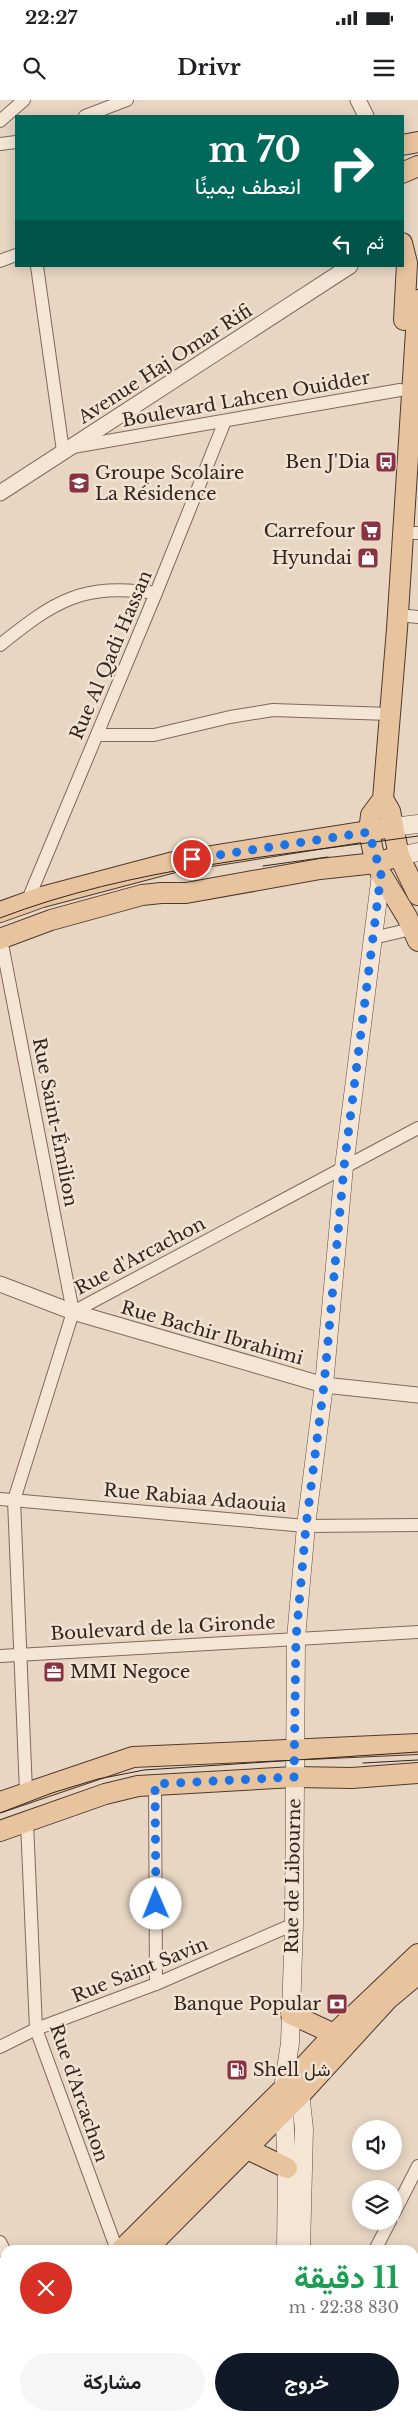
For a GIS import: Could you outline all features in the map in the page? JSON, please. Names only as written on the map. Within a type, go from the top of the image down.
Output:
[{"type":"main road","points":[[404,145],[418,142]]},
{"type":"main road","points":[[404,243],[418,247]]},
{"type":"main road","points":[[404,250],[407,263],[404,267]]},
{"type":"main road","points":[[399,273],[400,390],[388,622],[408,621]]},
{"type":"main road","points":[[408,621],[418,300]]},
{"type":"main road","points":[[414,929],[378,868],[369,832],[372,815],[383,799],[389,714],[408,621],[416,533],[418,475]]},
{"type":"main road","points":[[383,799],[390,811],[393,827],[408,854],[418,895]]},
{"type":"main road","points":[[0,912],[27,902],[174,862],[418,824]]},
{"type":"main road","points":[[0,938],[51,920],[142,895],[186,893],[320,869],[378,868],[408,854]]},
{"type":"main road","name":"Rue de Libourne","points":[[290,2042],[294,1924],[296,1638],[306,1526],[324,1385],[344,1167],[373,938],[378,868]]},
{"type":"main road","points":[[0,1802],[133,1757],[418,1744]]},
{"type":"main road","points":[[0,1831],[105,1794],[155,1784],[294,1777],[352,1778],[418,1773]]},
{"type":"main road","points":[[286,2245],[287,2168],[285,2109],[297,2073],[334,2034],[418,1954]]},
{"type":"main road","points":[[127,2245],[388,1999],[418,1974]]},
{"type":"main road","points":[[291,2014],[334,2034]]},
{"type":"main road","points":[[290,2042],[297,2073]]},
{"type":"main road","points":[[290,2042],[292,2091],[304,2129],[301,2245]]},
{"type":"main road","points":[[151,2245],[285,2109]]},
{"type":"main road","points":[[246,2148],[287,2168]]},
{"type":"street","points":[[0,121],[24,100]]},
{"type":"street","points":[[88,115],[126,100]]},
{"type":"street","points":[[358,100],[366,115]]},
{"type":"street","points":[[0,144],[15,142]]},
{"type":"street","points":[[0,261],[15,255]]},
{"type":"street","points":[[37,267],[66,449]]},
{"type":"street","name":"Avenue Haj Omar Rifi","points":[[0,493],[348,267]]},
{"type":"street","name":"Boulevard Lahcen Ouidder","points":[[66,449],[400,390]]},
{"type":"street","name":"Rue Al Qadi Hassan","points":[[27,902],[98,735],[225,421]]},
{"type":"street","points":[[0,645],[42,613],[74,597],[107,589],[156,593]]},
{"type":"street","points":[[98,735],[154,735],[230,717],[273,710],[389,714]]},
{"type":"street","points":[[373,938],[414,929]]},
{"type":"street","name":"Rue Saint-Émilion","points":[[0,938],[73,1312]]},
{"type":"street","name":"Rue d'Arcachon","points":[[26,1792],[14,1500],[73,1312],[418,1128]]},
{"type":"street","name":"Rue Bachir Ibrahimi","points":[[0,1284],[73,1312],[324,1385],[418,1395]]},
{"type":"street","name":"Rue Rabiaa Adaouia","points":[[0,1499],[306,1526],[418,1525]]},
{"type":"street","name":"Boulevard de la Gironde","points":[[0,1656],[418,1632]]},
{"type":"street","points":[[155,1784],[156,1984]]},
{"type":"street","name":"Rue d'Arcachon","points":[[27,1823],[36,2029],[114,2245]]},
{"type":"street","name":"Rue Saint Savin","points":[[0,2047],[36,2029],[156,1984],[294,1924]]},
{"type":"street","points":[[402,2197],[418,2166]]},
{"type":"street","points":[[378,2245],[385,2230]]},
{"type":"tram line","points":[[0,918],[102,886],[154,875],[259,857],[418,836]]},
{"type":"tram line","points":[[263,866],[328,857]]},
{"type":"tram line","points":[[0,1813],[52,1793],[98,1779],[144,1770],[418,1752]]},
{"type":"tram line","points":[[363,1763],[418,1760]]},
{"type":"place","name":"Ben J'Dia","points":[[386,462]]},
{"type":"place","name":"Groupe Scolaire La Résidence","points":[[79,483]]},
{"type":"place","name":"Carrefour","points":[[371,531]]},
{"type":"place","name":"Hyundai","points":[[368,558]]},
{"type":"place","name":"MMI Negoce","points":[[54,1672]]},
{"type":"place","name":"Banque Popular","points":[[337,2004]]},
{"type":"place","name":"Shell شل","points":[[237,2070]]},
{"type":"route","points":[[156,1904],[155,1784],[294,1777],[296,1638],[306,1526],[324,1385],[344,1167],[381,874],[376,863],[369,832],[192,859]]}]
